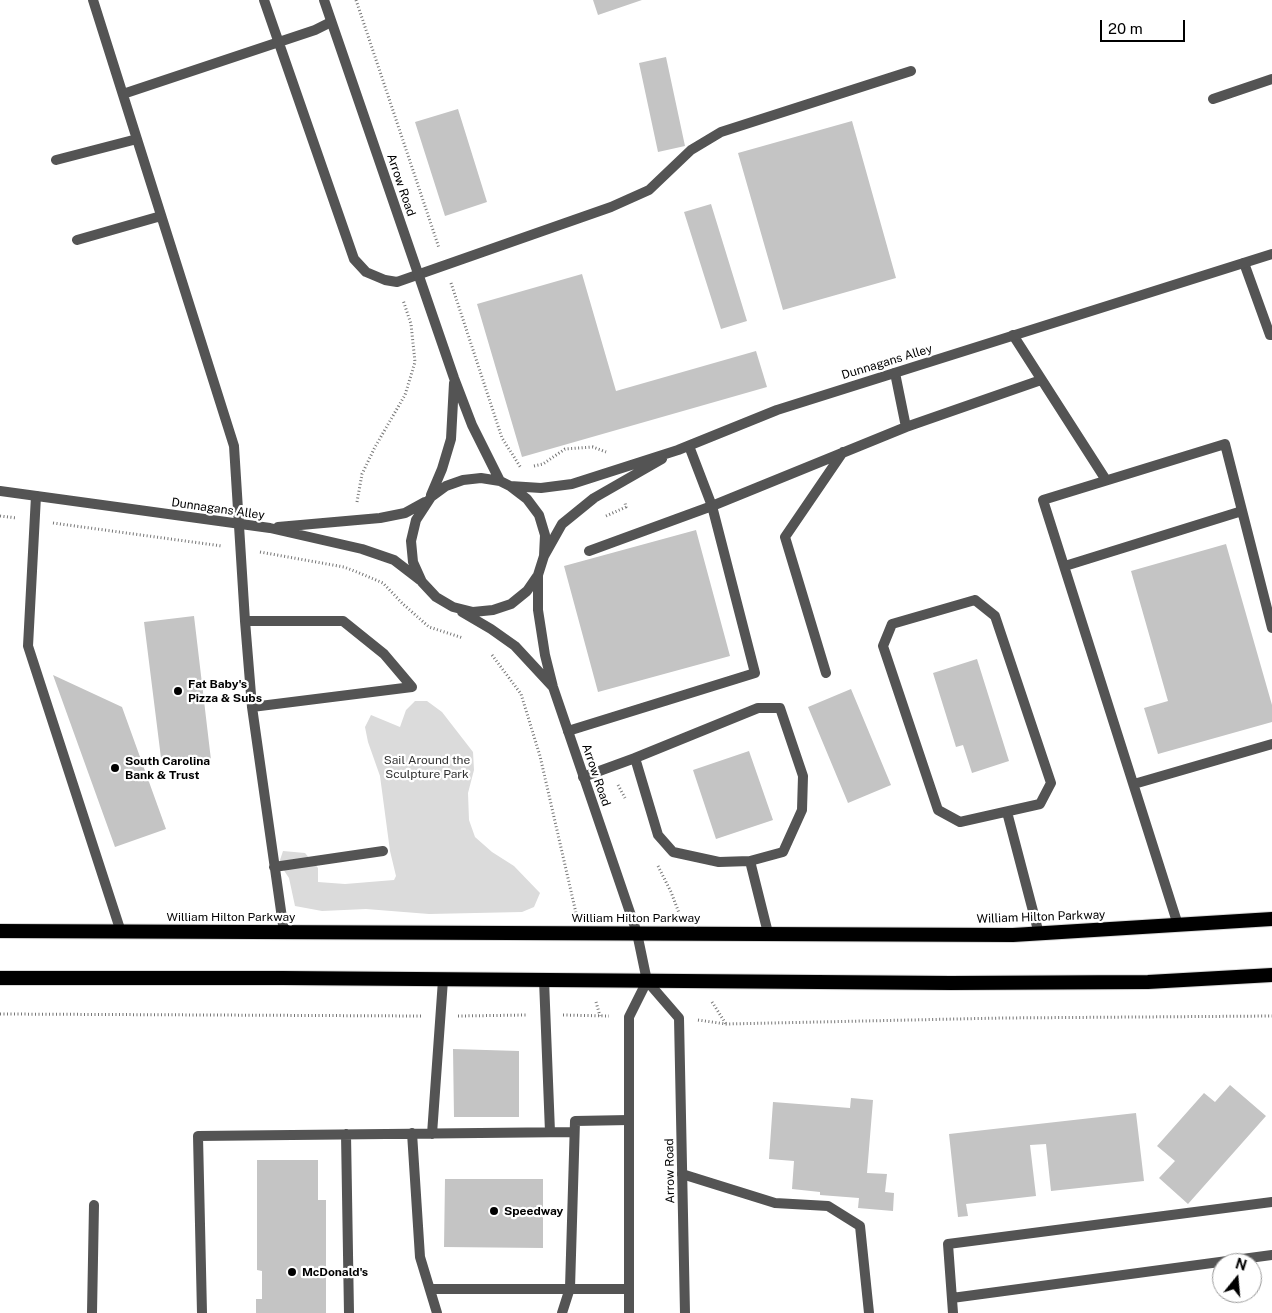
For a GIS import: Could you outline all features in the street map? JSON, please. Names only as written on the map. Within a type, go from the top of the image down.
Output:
[{"type":"highway","name":"William Hilton Parkway","points":[[0,931],[1013,935],[1272,919]]},
{"type":"highway","points":[[0,978],[951,983],[1138,982],[1272,975]]},
{"type":"street","points":[[93,0],[234,446],[252,707],[284,932]]},
{"type":"street","points":[[264,0],[354,259],[366,272],[384,280],[397,282],[611,207],[649,190],[691,150],[720,132],[911,71]]},
{"type":"street","name":"Arrow Road","points":[[324,0],[454,378],[472,425],[500,482]]},
{"type":"street","points":[[123,94],[279,42],[331,22]]},
{"type":"street","points":[[1213,99],[1272,79]]},
{"type":"street","points":[[56,160],[137,139]]},
{"type":"street","points":[[77,240],[161,216]]},
{"type":"street","name":"Dunnagans Alley","points":[[510,486],[541,488],[572,484],[690,446],[777,410],[1272,254]]},
{"type":"street","points":[[1244,263],[1270,335],[1272,335]]},
{"type":"street","points":[[1013,335],[1106,480]]},
{"type":"street","points":[[894,373],[906,426]]},
{"type":"street","name":"Arrow Road","points":[[429,499],[442,469],[451,439],[454,378]]},
{"type":"street","points":[[589,552],[712,506],[906,426],[1041,380]]},
{"type":"street","points":[[1178,925],[1044,500],[1225,444],[1272,628]]},
{"type":"street","points":[[568,731],[755,673],[712,506],[690,446]]},
{"type":"street","points":[[453,607],[473,612],[493,610],[511,604],[527,591],[538,575],[544,556],[562,524],[594,498],[678,450]]},
{"type":"street","points":[[826,673],[785,537],[844,452]]},
{"type":"street","points":[[270,528],[380,518],[405,513],[429,499],[446,486],[463,480],[482,478],[510,486],[527,499],[539,516],[545,535],[544,556]]},
{"type":"street","name":"Dunnagans Alley","points":[[0,492],[270,528],[362,549],[394,560],[422,582]]},
{"type":"street","points":[[36,496],[28,646],[121,932]]},
{"type":"street","points":[[429,499],[416,520],[411,541],[413,562],[422,582],[436,597],[491,628],[515,646],[553,687]]},
{"type":"street","points":[[1065,566],[1242,511]]},
{"type":"street","name":"Arrow Road","points":[[538,575],[538,610],[545,655],[553,687],[637,933],[647,981],[679,1018],[685,1313]]},
{"type":"street","points":[[974,600],[995,616],[1051,783],[1040,804],[1007,812],[960,822],[938,810],[883,646],[892,624],[974,600]]},
{"type":"street","points":[[245,622],[343,620],[384,654],[412,687],[252,707]]},
{"type":"street","points":[[583,777],[758,708],[780,708],[803,776],[802,810],[784,852],[750,861],[719,862],[673,852],[658,835],[635,758]]},
{"type":"street","points":[[1134,784],[1272,744]]},
{"type":"street","points":[[1007,812],[1039,934]]},
{"type":"street","points":[[274,867],[383,851]]},
{"type":"street","points":[[750,861],[768,933]]},
{"type":"street","points":[[432,1134],[443,980]]},
{"type":"street","points":[[544,980],[550,1132]]},
{"type":"street","points":[[629,1313],[629,1017],[647,981]]},
{"type":"street","points":[[562,1313],[570,1288],[575,1121],[629,1120]]},
{"type":"street","points":[[202,1313],[198,1136],[574,1132]]},
{"type":"street","points":[[346,1134],[349,1313]]},
{"type":"street","points":[[412,1134],[420,1257],[437,1313]]},
{"type":"street","points":[[682,1174],[775,1203],[828,1206],[860,1226],[869,1313]]},
{"type":"street","points":[[953,1313],[948,1244],[1272,1202]]},
{"type":"street","points":[[92,1313],[94,1205]]},
{"type":"street","points":[[952,1298],[1272,1254]]},
{"type":"street","points":[[430,1289],[629,1289]]},
{"type":"green space","name":"Sail Around the Sculpture Park","points":[[415,701],[427,701],[442,712],[473,752],[474,770],[468,793],[469,820],[475,837],[492,852],[514,866],[540,893],[534,907],[522,912],[429,914],[366,909],[322,911],[295,906],[289,878],[279,863],[283,851],[305,853],[318,868],[318,882],[345,884],[394,880],[396,876],[390,851],[380,776],[368,742],[365,727],[371,715],[400,727],[406,710]]},
{"type":"building","points":[[593,0],[642,0],[598,15]]},
{"type":"building","points":[[666,57],[685,146],[658,152],[639,63]]},
{"type":"building","points":[[458,109],[487,202],[445,216],[415,122]]},
{"type":"building","points":[[852,121],[896,278],[783,310],[738,153]]},
{"type":"building","points":[[711,204],[747,321],[721,329],[684,212]]},
{"type":"building","points":[[582,274],[616,391],[756,351],[767,387],[522,457],[477,304]]},
{"type":"building","points":[[696,530],[730,656],[598,692],[564,566]]},
{"type":"building","points":[[1226,544],[1272,705],[1272,722],[1158,754],[1144,708],[1168,701],[1131,571]]},
{"type":"building","name":"Fat Baby's Pizza & Subs","points":[[194,616],[211,760],[162,766],[144,622]]},
{"type":"building","points":[[977,659],[1009,761],[972,773],[963,745],[956,747],[933,673]]},
{"type":"building","name":"South Carolina Bank & Trust","points":[[53,675],[122,707],[166,829],[115,847]]},
{"type":"building","points":[[851,689],[891,785],[848,803],[808,707]]},
{"type":"building","points":[[749,751],[773,820],[716,839],[693,770]]},
{"type":"building","points":[[453,1049],[519,1051],[519,1117],[454,1117]]},
{"type":"building","points":[[1230,1085],[1266,1116],[1188,1204],[1159,1178],[1175,1161],[1157,1146],[1204,1093],[1215,1102]]},
{"type":"building","points":[[851,1098],[873,1100],[867,1173],[887,1174],[885,1192],[894,1193],[893,1211],[858,1208],[859,1198],[820,1195],[820,1192],[792,1189],[794,1161],[769,1159],[773,1102],[850,1108]]},
{"type":"building","points":[[1136,1113],[1144,1181],[1051,1191],[1046,1144],[1030,1145],[1036,1196],[966,1204],[968,1216],[958,1217],[949,1134]]},
{"type":"building","points":[[257,1160],[318,1160],[318,1200],[326,1200],[326,1313],[256,1313],[256,1299],[262,1299],[262,1271],[257,1270]]},
{"type":"building","points":[[445,1179],[543,1179],[543,1248],[444,1247]]},
{"type":"place","name":"Fat Baby's Pizza & Subs","points":[[178,691]]},
{"type":"place","name":"South Carolina Bank & Trust","points":[[115,768]]},
{"type":"place","name":"Speedway","points":[[494,1211]]},
{"type":"place","name":"McDonald's","points":[[292,1272]]}]
